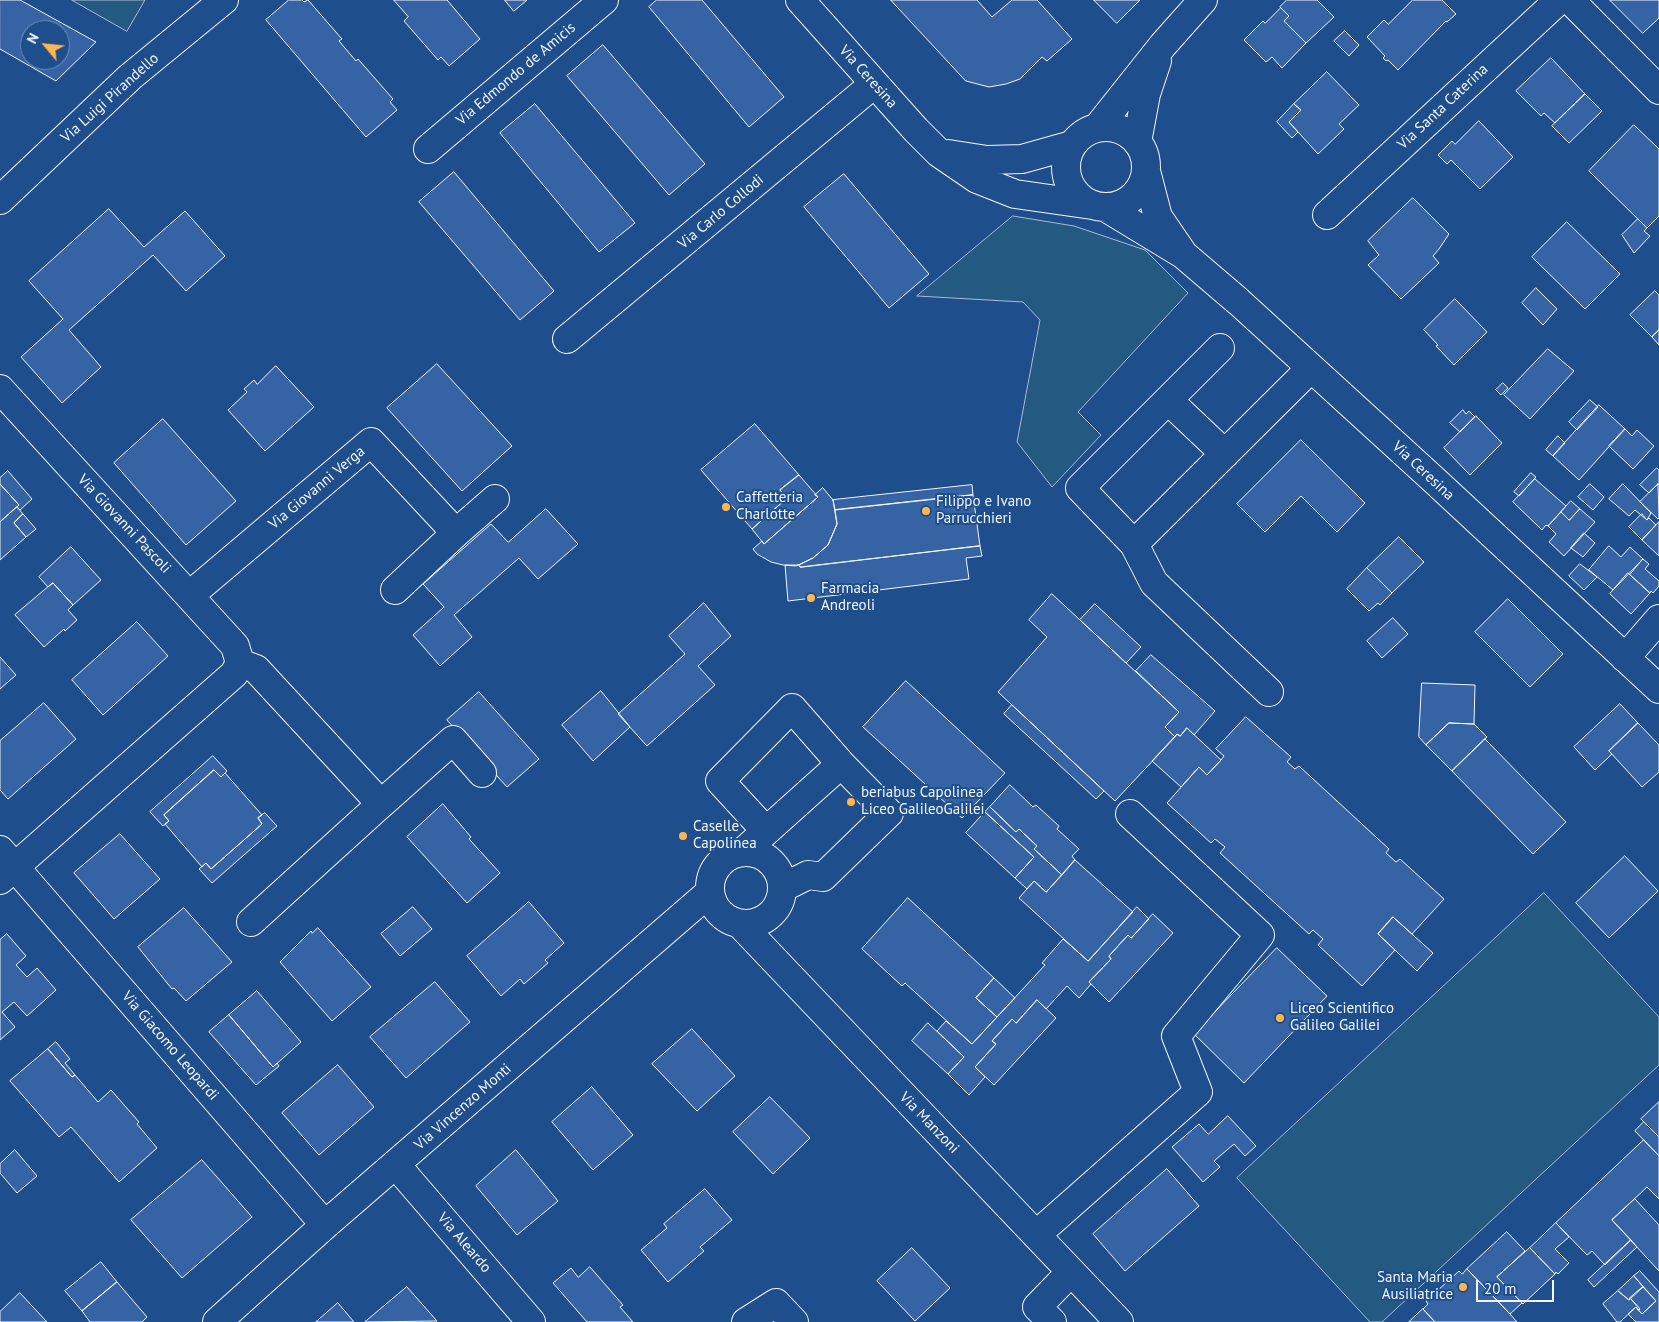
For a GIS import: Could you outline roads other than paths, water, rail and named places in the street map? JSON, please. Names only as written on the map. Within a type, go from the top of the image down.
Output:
[{"type":"street","name":"Via Luigi Pirandello","points":[[0,200],[130,77],[224,0]]},
{"type":"street","name":"Via Edmondo de Amicis","points":[[428,149],[604,0]]},
{"type":"street","name":"Via Ceresina","points":[[800,0],[874,84],[939,153],[977,179],[1014,194],[1099,206],[1121,204],[1132,197],[1142,184],[1146,171]]},
{"type":"street","points":[[939,153],[987,160],[1022,160],[1072,145],[1079,138],[1097,128],[1162,45],[1203,0]]},
{"type":"street","name":"Via Santa Caterina","points":[[1327,215],[1559,0]]},
{"type":"street","points":[[1570,0],[1659,90]]},
{"type":"street","points":[[1137,142],[1146,94],[1162,45]]},
{"type":"street","name":"Via Carlo Collodi","points":[[567,339],[874,84]]},
{"type":"street","points":[[1097,128],[1114,128],[1127,133],[1137,142]]},
{"type":"street","name":"Via Ceresina","points":[[1137,142],[1145,157],[1146,171],[1158,217],[1184,255]]},
{"type":"street","name":"Via Ceresina","points":[[1072,145],[1067,158],[1066,169],[1069,182],[1080,198],[1099,206],[1184,255],[1434,480],[1659,689]]},
{"type":"street","points":[[1220,348],[1080,488],[1134,544],[1154,583],[1269,692]]},
{"type":"street","points":[[1134,544],[1311,368]]},
{"type":"street","name":"Via Giovanni Pascoli","points":[[0,389],[235,646],[240,663]]},
{"type":"street","points":[[1168,400],[1225,454]]},
{"type":"street","name":"Via Giovanni Verga","points":[[190,595],[371,442],[456,533]]},
{"type":"street","points":[[395,590],[495,499]]},
{"type":"street","points":[[1625,658],[1659,619]]},
{"type":"street","points":[[5,865],[234,674],[240,663],[256,669],[381,804]]},
{"type":"street","points":[[766,831],[720,781],[792,708],[841,764],[889,814],[822,877],[808,875],[780,897],[770,915],[761,921],[751,924],[740,924],[729,920],[720,913],[714,904],[710,892],[710,880],[714,869],[727,857],[744,851],[841,764]]},
{"type":"street","points":[[251,922],[453,740],[482,774]]},
{"type":"street","points":[[1036,1235],[1198,1092],[1176,1036],[1260,936],[1130,814]]},
{"type":"street","points":[[744,851],[766,857],[781,876],[772,958]]},
{"type":"street","name":"Via Giacomo Leopardi","points":[[5,865],[325,1225]]},
{"type":"street","name":"Via Vincenzo Monti","points":[[217,1322],[325,1225],[710,892]]},
{"type":"street","name":"Via Manzoni","points":[[740,924],[1118,1322]]},
{"type":"street","name":"Via Aleardo","points":[[396,1165],[531,1322]]},
{"type":"street","points":[[1052,1322],[1037,1307],[1071,1272]]},
{"type":"street","points":[[746,1322],[776,1303],[794,1322]]},
{"type":"place","name":"Caffetteria Charlotte","points":[[726,507]]},
{"type":"place","name":"Filippo e Ivano Parrucchieri","points":[[926,511]]},
{"type":"place","name":"Farmacia Andreoli","points":[[811,598]]},
{"type":"place","name":"beriabus Capolinea Liceo GalileoGalilei","points":[[851,802]]},
{"type":"place","name":"Caselle Capolinea","points":[[683,836]]},
{"type":"place","name":"Liceo Scientifico Galileo Galilei","points":[[1280,1018]]},
{"type":"place","name":"Santa Maria Ausiliatrice","points":[[1463,1287]]}]
